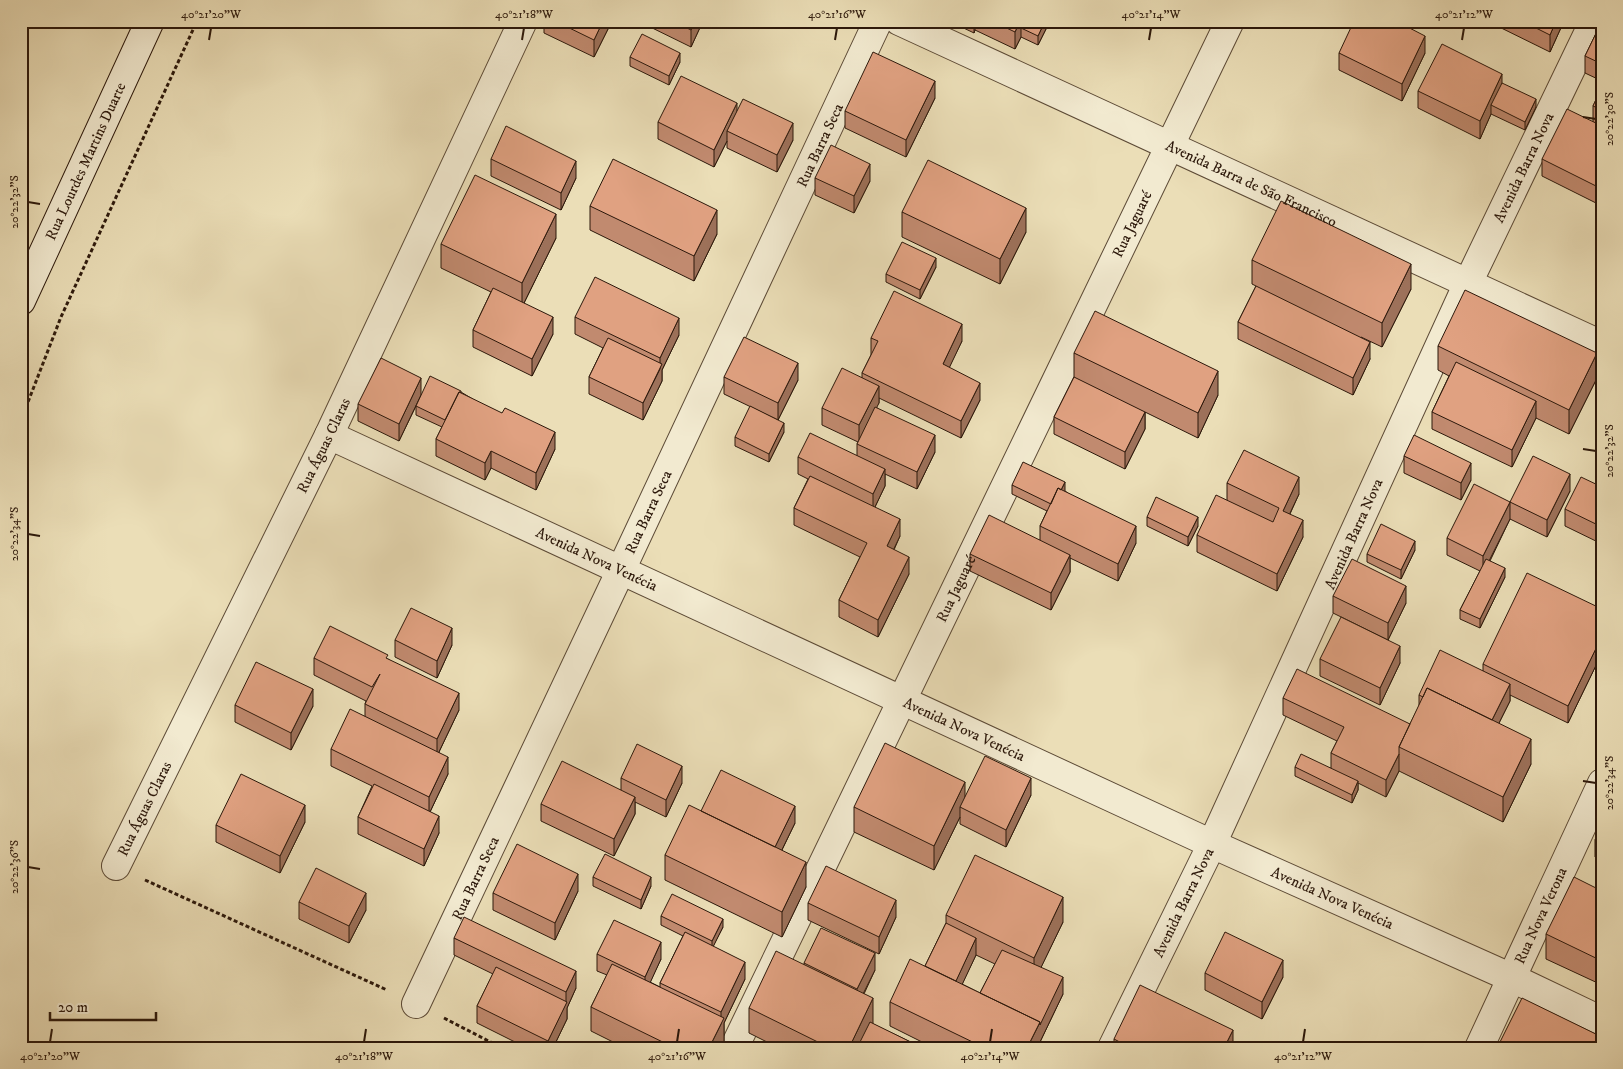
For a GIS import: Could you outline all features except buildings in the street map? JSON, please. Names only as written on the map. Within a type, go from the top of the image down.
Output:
[{"type":"street","name":"Rua Lourdes Martins Duarte","points":[[21,301],[150,21]]},
{"type":"street","name":"Rua Águas Claras","points":[[116,866],[329,434],[523,21]]},
{"type":"street","name":"Rua Barra Seca","points":[[416,1004],[878,21]]},
{"type":"street","name":"Avenida Barra de São Francisco","points":[[899,21],[1602,345]]},
{"type":"street","name":"Rua Jaguaré","points":[[734,1048],[903,700],[1168,145],[1230,21]]},
{"type":"street","name":"Avenida Barra Nova","points":[[1112,1048],[1212,844],[1468,282],[1594,21]]},
{"type":"street","name":"Avenida Nova Venécia","points":[[329,434],[1212,844],[1602,1020]]},
{"type":"street","name":"Rua Nova Verona","points":[[1479,1048],[1602,783]]},
{"type":"path","points":[[21,420],[61,317],[197,21]]},
{"type":"path","points":[[116,866],[416,1004],[502,1048]]}]
